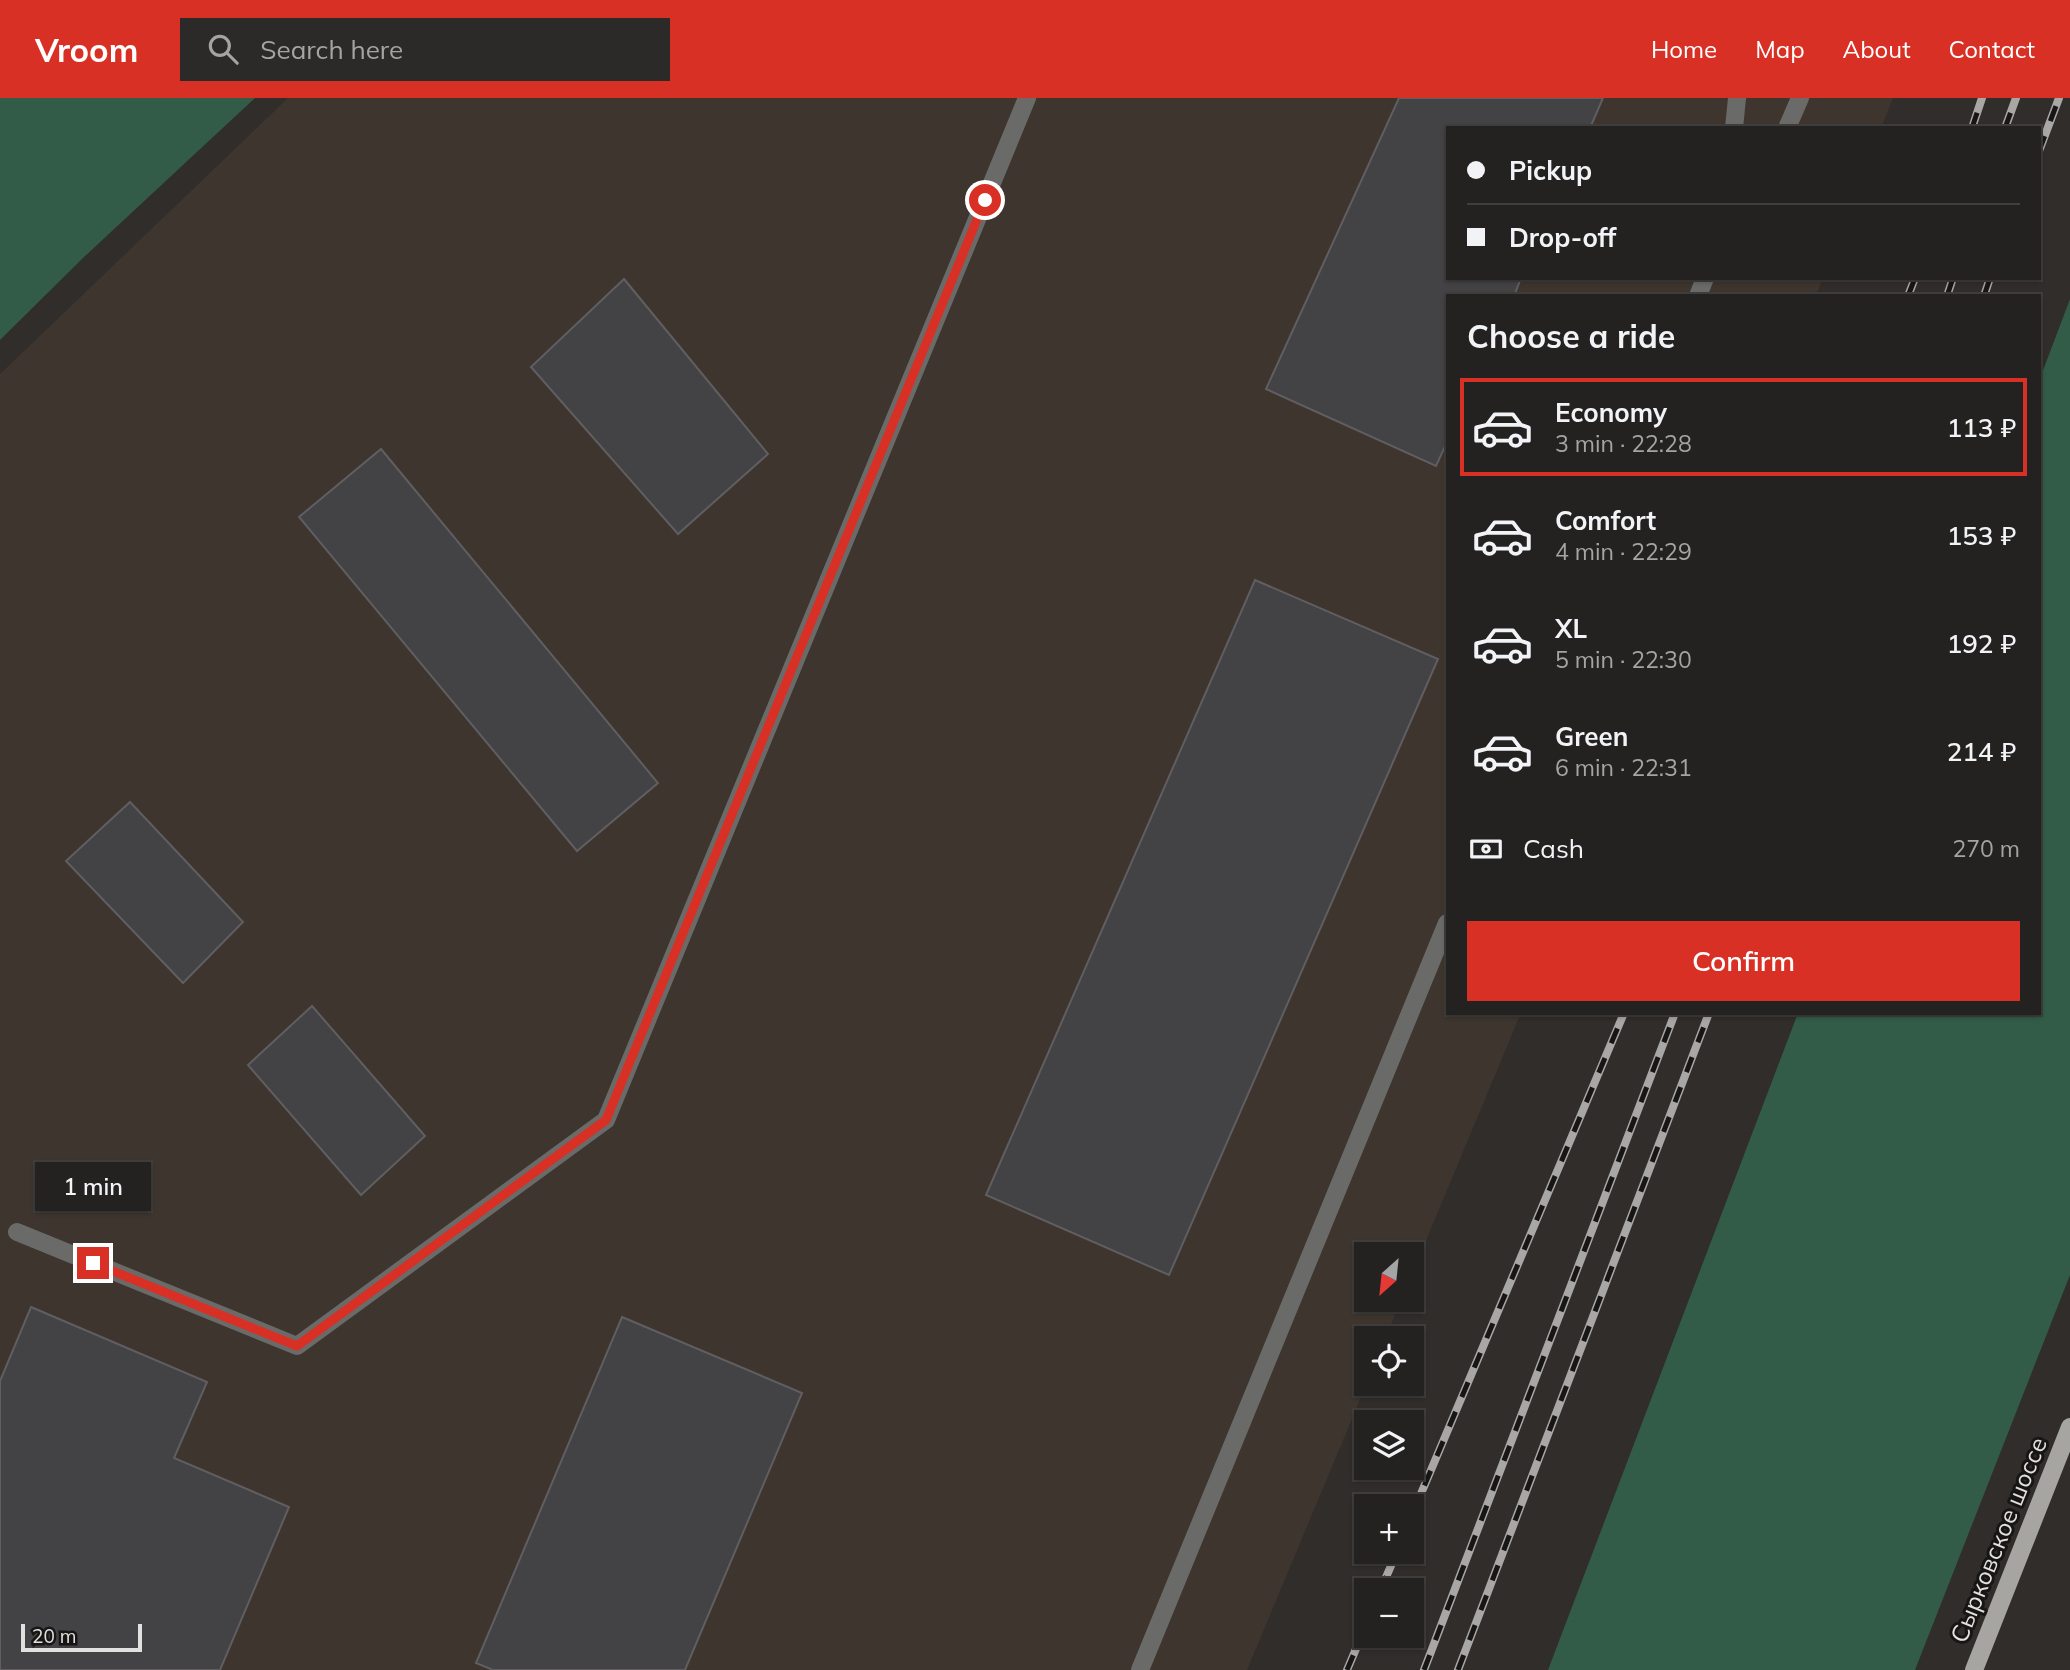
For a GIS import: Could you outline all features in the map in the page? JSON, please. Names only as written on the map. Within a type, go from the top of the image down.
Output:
[{"type":"main road","name":"Сырковское шоссе","points":[[1974,1670],[2070,1427]]},
{"type":"lane","points":[[17,1232],[297,1346],[606,1120],[1027,98]]},
{"type":"lane","points":[[1734,126],[1737,98]]},
{"type":"lane","points":[[1788,126],[1800,98]]},
{"type":"lane","points":[[1140,1670],[1446,925]]},
{"type":"shaded area","points":[[288,98],[1893,98],[1882,126],[1446,126],[1446,280],[1822,280],[1817,294],[1446,294],[1446,1015],[1520,1015],[1424,1245],[1424,1242],[1354,1242],[1354,1312],[1396,1312],[1390,1326],[1354,1326],[1354,1396],[1362,1396],[1247,1670],[0,1670],[0,374]]},
{"type":"green space","points":[[0,98],[255,98],[83,258],[0,340]]},
{"type":"green space","points":[[2070,299],[2070,1275],[1915,1670],[1548,1670],[1797,1015],[2041,1015],[2041,376]]},
{"type":"building","points":[[1399,98],[1603,98],[1591,126],[1446,126],[1446,280],[1520,280],[1515,294],[1446,294],[1446,444],[1436,466],[1266,389]]},
{"type":"building","points":[[624,279],[768,454],[678,534],[531,367]]},
{"type":"building","points":[[381,449],[658,783],[577,851],[299,517]]},
{"type":"building","points":[[1255,580],[1438,659],[1169,1275],[986,1195]]},
{"type":"building","points":[[130,802],[243,922],[183,983],[66,861]]},
{"type":"building","points":[[312,1006],[425,1136],[361,1195],[248,1065]]},
{"type":"building","points":[[31,1307],[207,1382],[174,1458],[289,1507],[220,1670],[0,1670],[0,1381]]},
{"type":"building","points":[[622,1317],[802,1393],[685,1670],[493,1670],[476,1663]]},
{"type":"railway","points":[[1973,126],[1982,98]]},
{"type":"railway","points":[[2006,126],[2016,98]]},
{"type":"railway","points":[[2041,146],[2059,98]]},
{"type":"railway","points":[[1909,294],[1914,280]]},
{"type":"railway","points":[[1948,294],[1952,280]]},
{"type":"railway","points":[[1985,294],[1989,280]]},
{"type":"railway","points":[[1421,1494],[1623,1015]]},
{"type":"railway","points":[[1424,1670],[1674,1015]]},
{"type":"railway","points":[[1458,1670],[1708,1015]]},
{"type":"railway","points":[[1386,1578],[1392,1564]]},
{"type":"railway","points":[[1347,1670],[1356,1648]]},
{"type":"route","points":[[93,1263],[297,1346],[606,1120],[985,200]]}]
